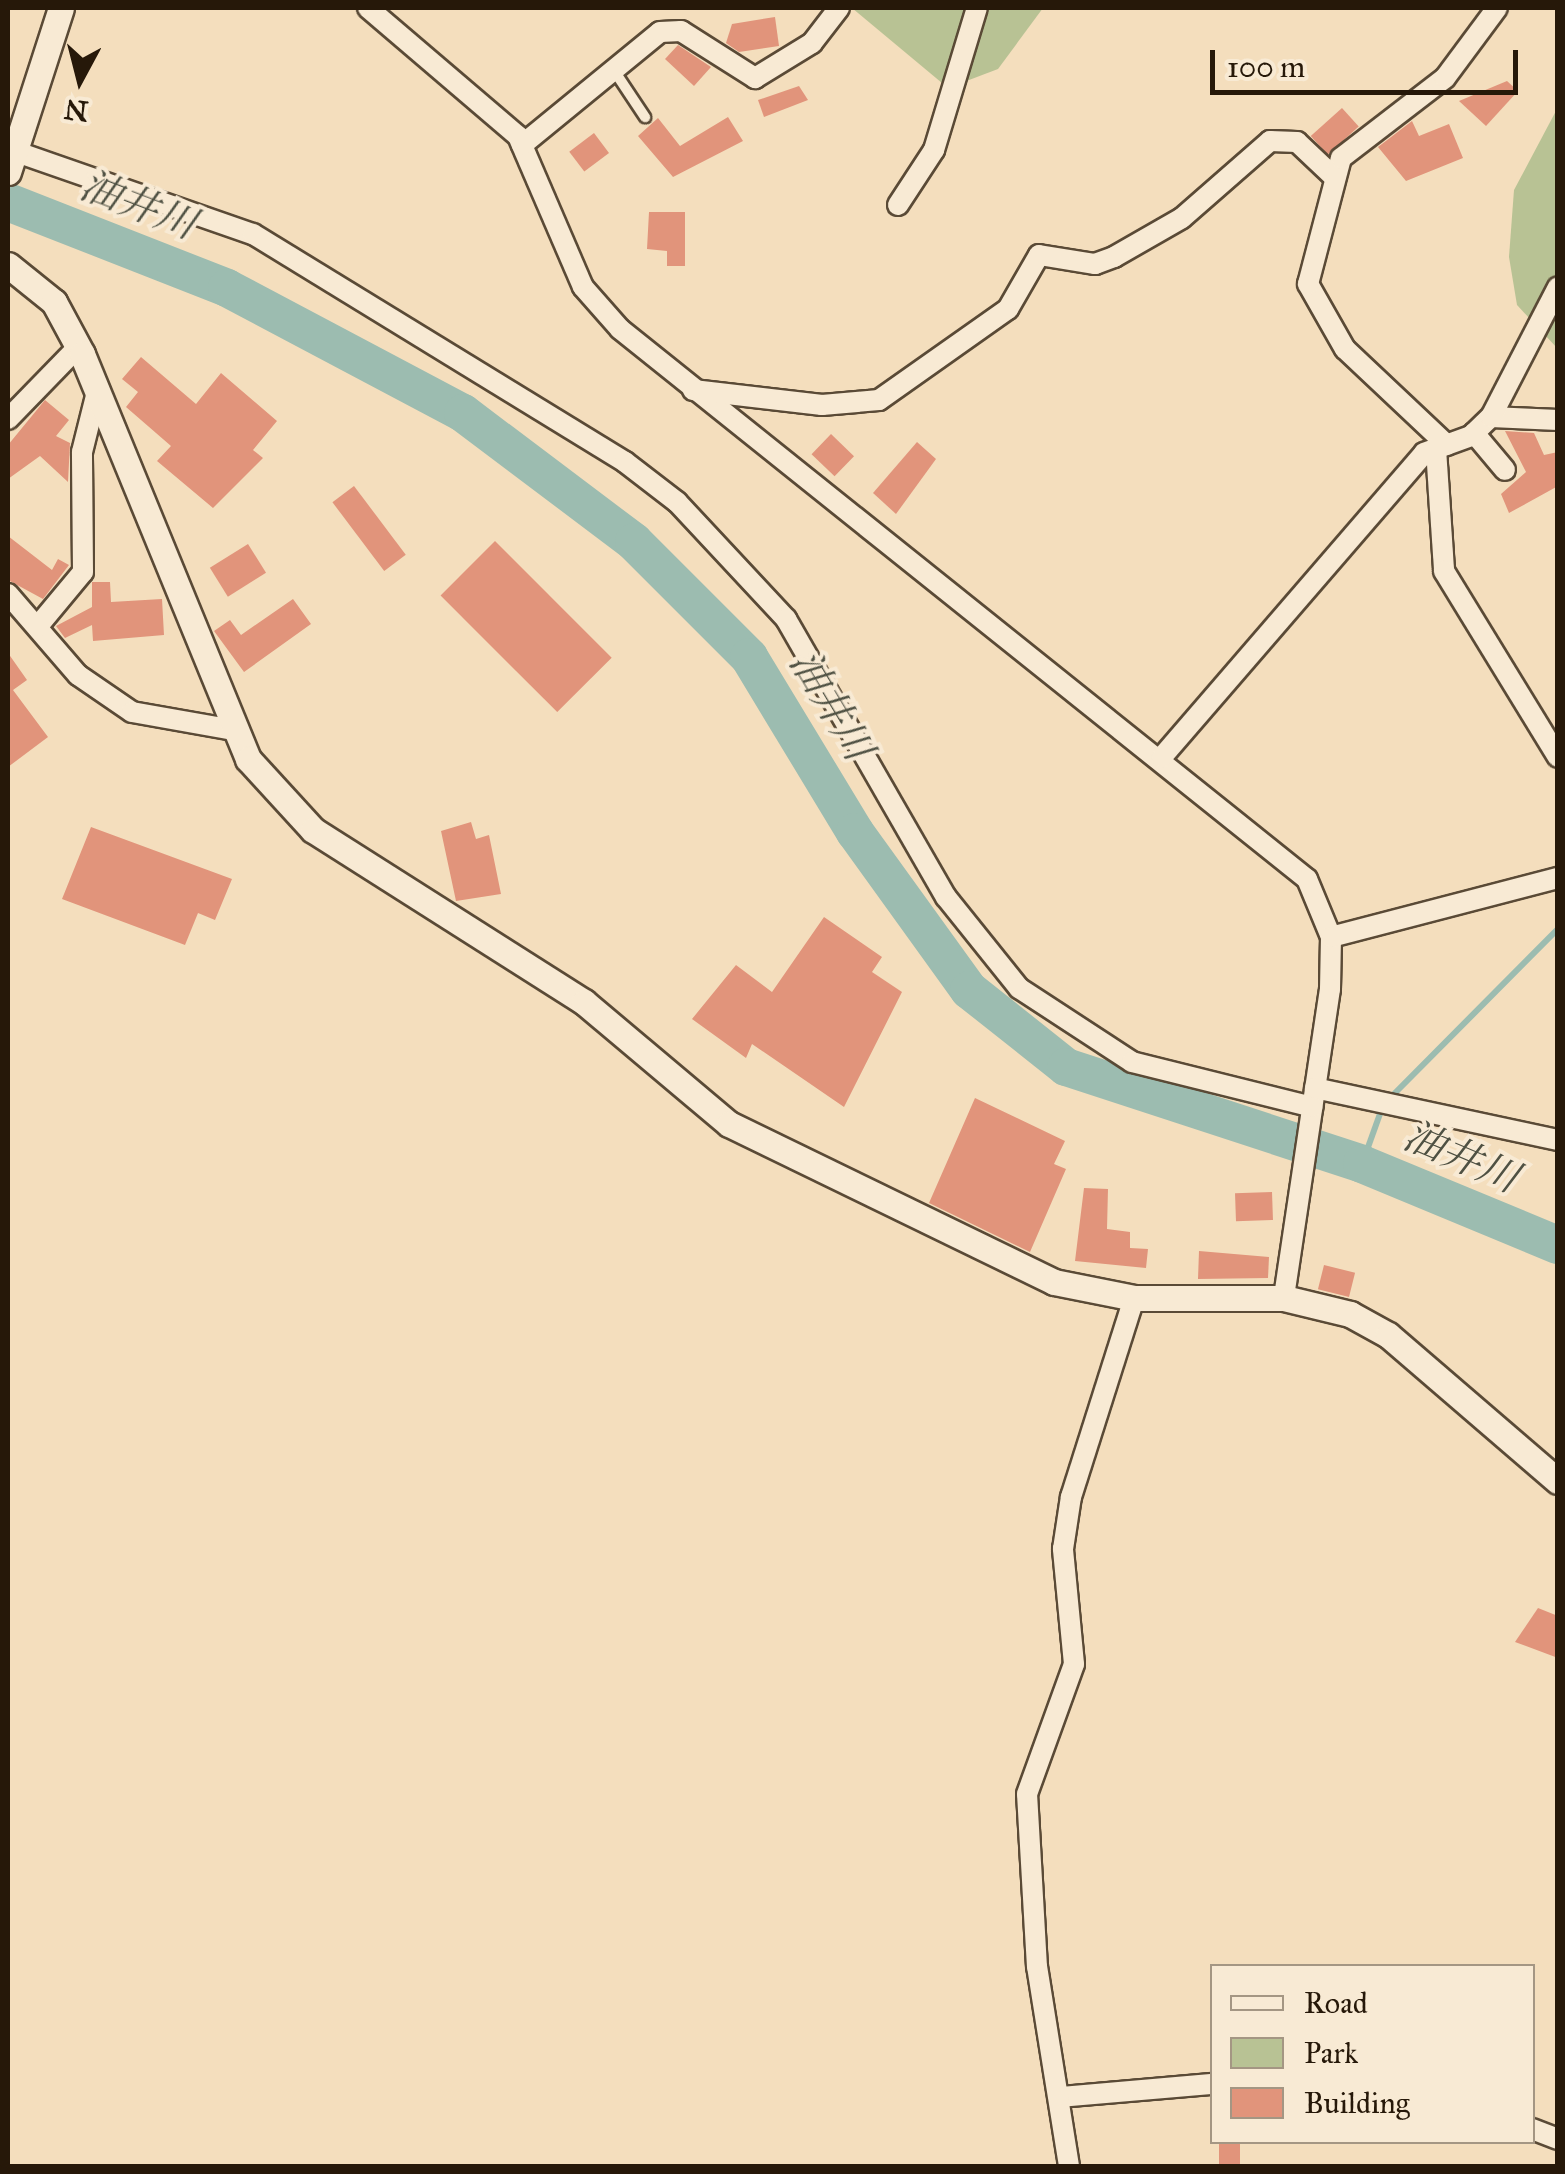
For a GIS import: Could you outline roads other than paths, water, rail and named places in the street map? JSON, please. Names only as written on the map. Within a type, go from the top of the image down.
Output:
[{"type":"street","points":[[61,8],[11,162],[252,234],[625,462],[677,502],[786,619],[946,897],[1019,988],[1132,1062],[1312,1108],[1384,1102],[1558,1140]]},
{"type":"street","points":[[368,8],[522,145],[589,296],[693,390],[1293,862],[1332,938],[1284,1298]]},
{"type":"street","points":[[522,145],[614,69],[676,30],[737,74],[762,76],[836,22],[840,8]]},
{"type":"street","points":[[898,205],[934,150],[977,8]]},
{"type":"street","points":[[1497,8],[1445,78],[1362,137],[1332,175],[1310,295],[1345,349],[1442,447],[1444,571],[1558,757]]},
{"type":"street","points":[[693,390],[822,405],[880,400],[1008,309],[1039,255],[1096,264],[1114,257],[1182,218],[1270,141],[1296,142],[1332,175]]},
{"type":"street","points":[[8,265],[54,302],[97,392],[234,730],[265,788],[313,830],[584,1002],[729,1124],[1040,1276],[1134,1298],[1284,1298],[1388,1335],[1558,1481]]},
{"type":"street","points":[[1162,757],[1442,447],[1474,433],[1491,416],[1558,288]]},
{"type":"street","points":[[8,419],[78,347]]},
{"type":"street","points":[[38,626],[83,572],[82,452],[97,392]]},
{"type":"street","points":[[1491,416],[1558,420]]},
{"type":"street","points":[[1474,433],[1505,470]]},
{"type":"street","points":[[8,594],[78,675],[132,712],[234,730]]},
{"type":"street","points":[[1332,938],[1558,878]]},
{"type":"street","points":[[1069,2166],[1037,1966],[1027,1794],[1074,1664],[1063,1549],[1071,1498],[1134,1298]]},
{"type":"street","points":[[1060,2098],[1210,2084]]},
{"type":"lane","points":[[614,69],[645,117]]},
{"type":"waterway","name":"油井川","points":[[8,202],[227,288],[463,413],[634,542],[749,657],[855,832],[969,990],[1066,1067],[1362,1164],[1558,1245]]},
{"type":"waterway","points":[[1390,1098],[1558,929]]},
{"type":"waterway","points":[[1362,1164],[1382,1108]]}]
